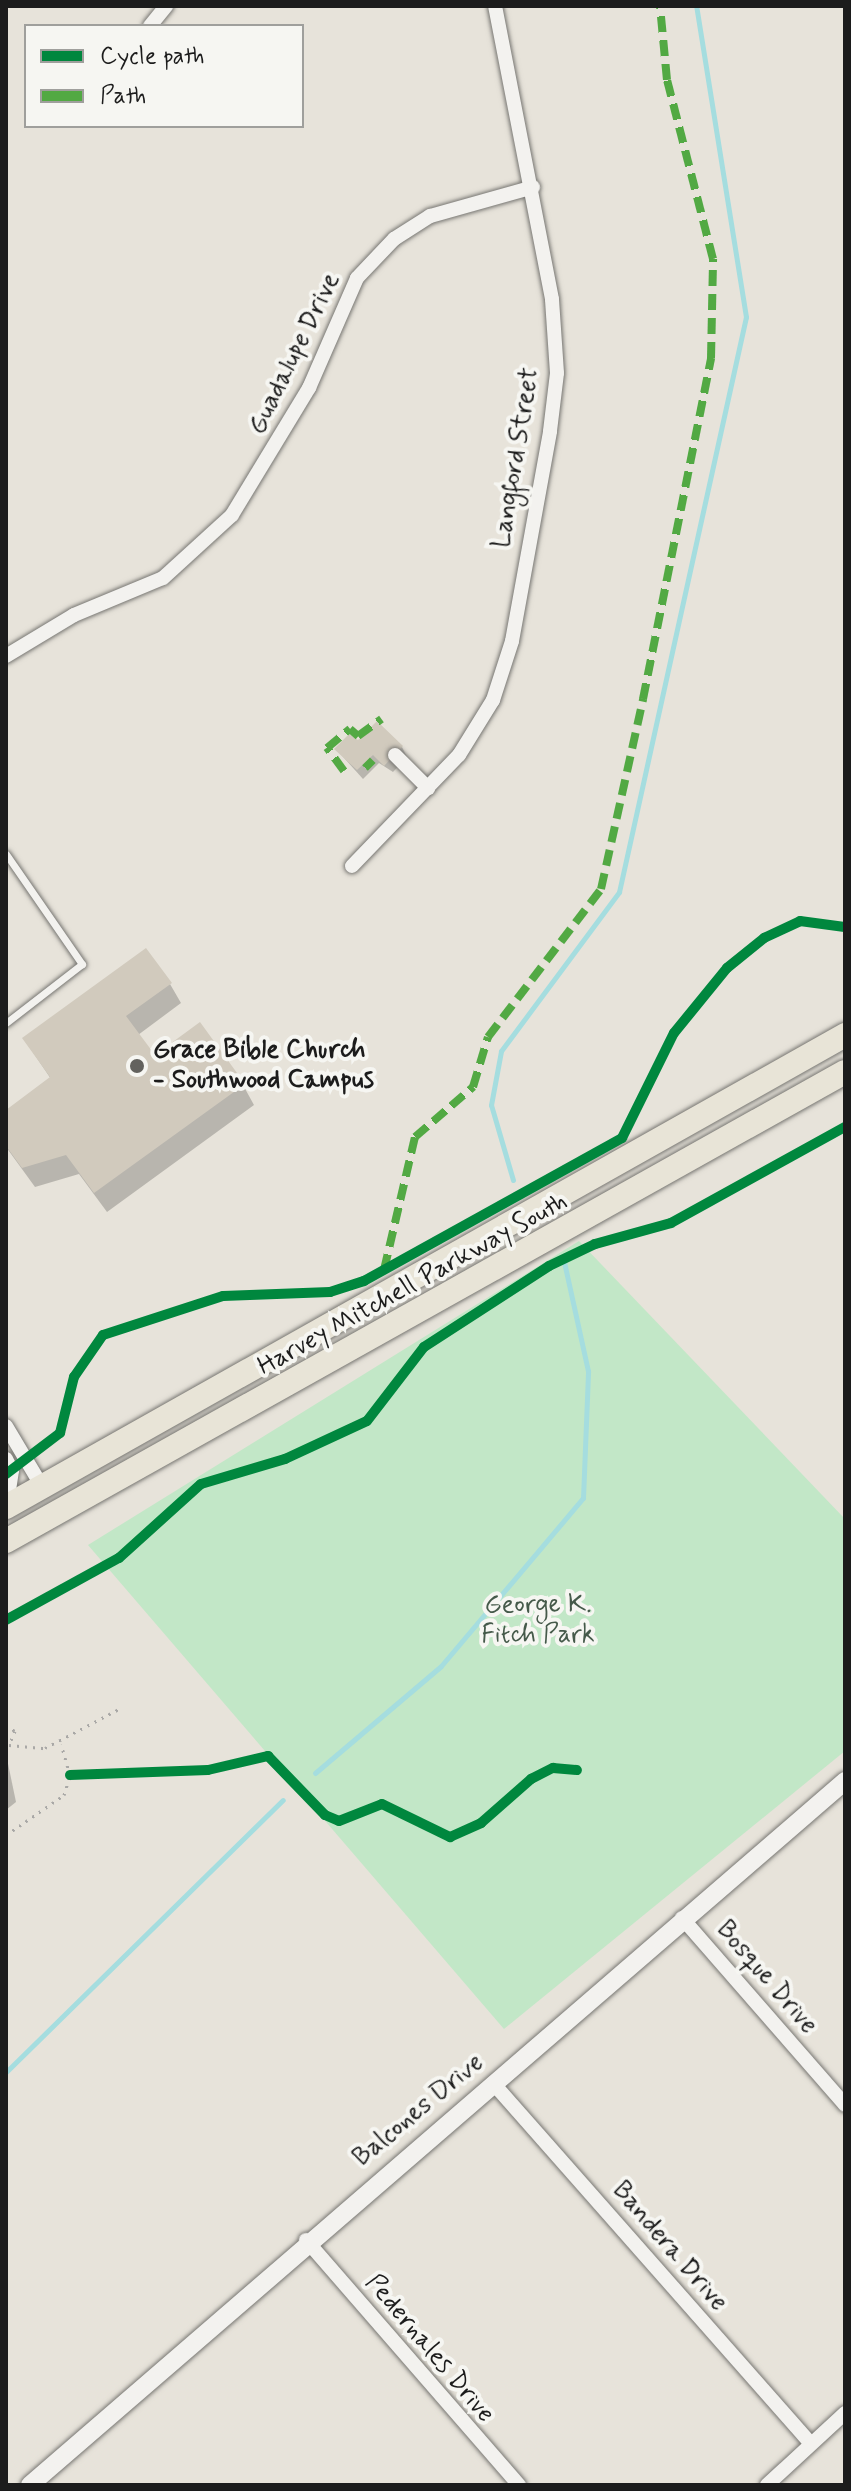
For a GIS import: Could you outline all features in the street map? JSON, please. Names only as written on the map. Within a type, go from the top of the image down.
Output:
[{"type":"highway","name":"Harvey Mitchell Parkway South","points":[[6,1507],[845,1035]]},
{"type":"highway","name":"Harvey Mitchell Parkway South","points":[[16,1536],[845,1072]]},
{"type":"highway","points":[[16,1536],[43,1488]]},
{"type":"street","points":[[152,24],[166,6]]},
{"type":"street","name":"Langford Street","points":[[352,866],[428,788],[493,700],[512,641],[550,431],[557,373],[553,314],[533,187],[495,6]]},
{"type":"street","name":"Guadalupe Drive","points":[[6,656],[74,615],[163,578],[232,515],[309,388],[357,278],[394,239],[430,216],[533,187]]},
{"type":"street","points":[[395,755],[428,788]]},
{"type":"street","points":[[6,1426],[43,1488]]},
{"type":"street","points":[[6,1459],[12,1471],[6,1507]]},
{"type":"street","name":"Balcones Drive","points":[[30,2485],[306,2240],[845,1781]]},
{"type":"street","name":"Bosque Drive","points":[[682,1918],[845,2105]]},
{"type":"street","name":"Bandera Drive","points":[[493,2083],[809,2442]]},
{"type":"street","name":"Pedernales Drive","points":[[306,2240],[519,2485]]},
{"type":"street","points":[[767,2485],[809,2442],[845,2413]]},
{"type":"lane","points":[[6,854],[82,964],[6,1023]]},
{"type":"path","points":[[6,1725],[15,1731],[9,1745],[19,1748],[61,1743],[121,1708]]},
{"type":"path","points":[[6,1835],[55,1806],[70,1775],[61,1743]]},
{"type":"path","points":[[70,1775],[83,1776]]},
{"type":"green space","name":"George K. Fitch Park","points":[[579,1241],[845,1519],[845,1751],[504,2029],[88,1545]]},
{"type":"building","points":[[377,721],[403,746],[384,766],[373,755],[357,770],[334,749],[349,734],[358,740]]},
{"type":"building","name":"Grace Bible Church - Southwood Campus","points":[[146,948],[172,983],[126,1016],[155,1055],[200,1022],[245,1084],[94,1193],[66,1155],[22,1168],[6,1146],[6,1110],[50,1077],[22,1038]]},
{"type":"waterway","points":[[513,1180],[491,1105],[501,1051],[619,892],[746,317],[696,6]]},
{"type":"waterway","points":[[315,1773],[441,1666],[583,1498],[588,1371],[564,1262]]},
{"type":"waterway","points":[[6,2072],[283,1800]]},
{"type":"marked path","points":[[384,1270],[415,1137],[473,1087],[488,1037],[601,889],[643,699],[711,358],[713,259],[667,80],[660,6]]},
{"type":"marked path","points":[[344,771],[327,748],[350,729],[358,736],[381,719]]},
{"type":"marked path","points":[[365,768],[373,760]]},
{"type":"cycle path","points":[[6,1474],[60,1433],[74,1377],[103,1335],[223,1296],[330,1292],[364,1281],[622,1138],[674,1033],[727,968],[764,938],[800,921],[845,927]]},
{"type":"cycle path","points":[[6,1620],[119,1558],[201,1484],[285,1459],[367,1421],[424,1347],[549,1266],[595,1244],[671,1223],[845,1127]]},
{"type":"cycle path","points":[[70,1775],[208,1770],[268,1756],[325,1815],[339,1821],[382,1804],[450,1837],[481,1823],[531,1779],[553,1768],[577,1770]]},
{"type":"place","name":"Grace Bible Church - Southwood Campus","points":[[137,1066]]}]
